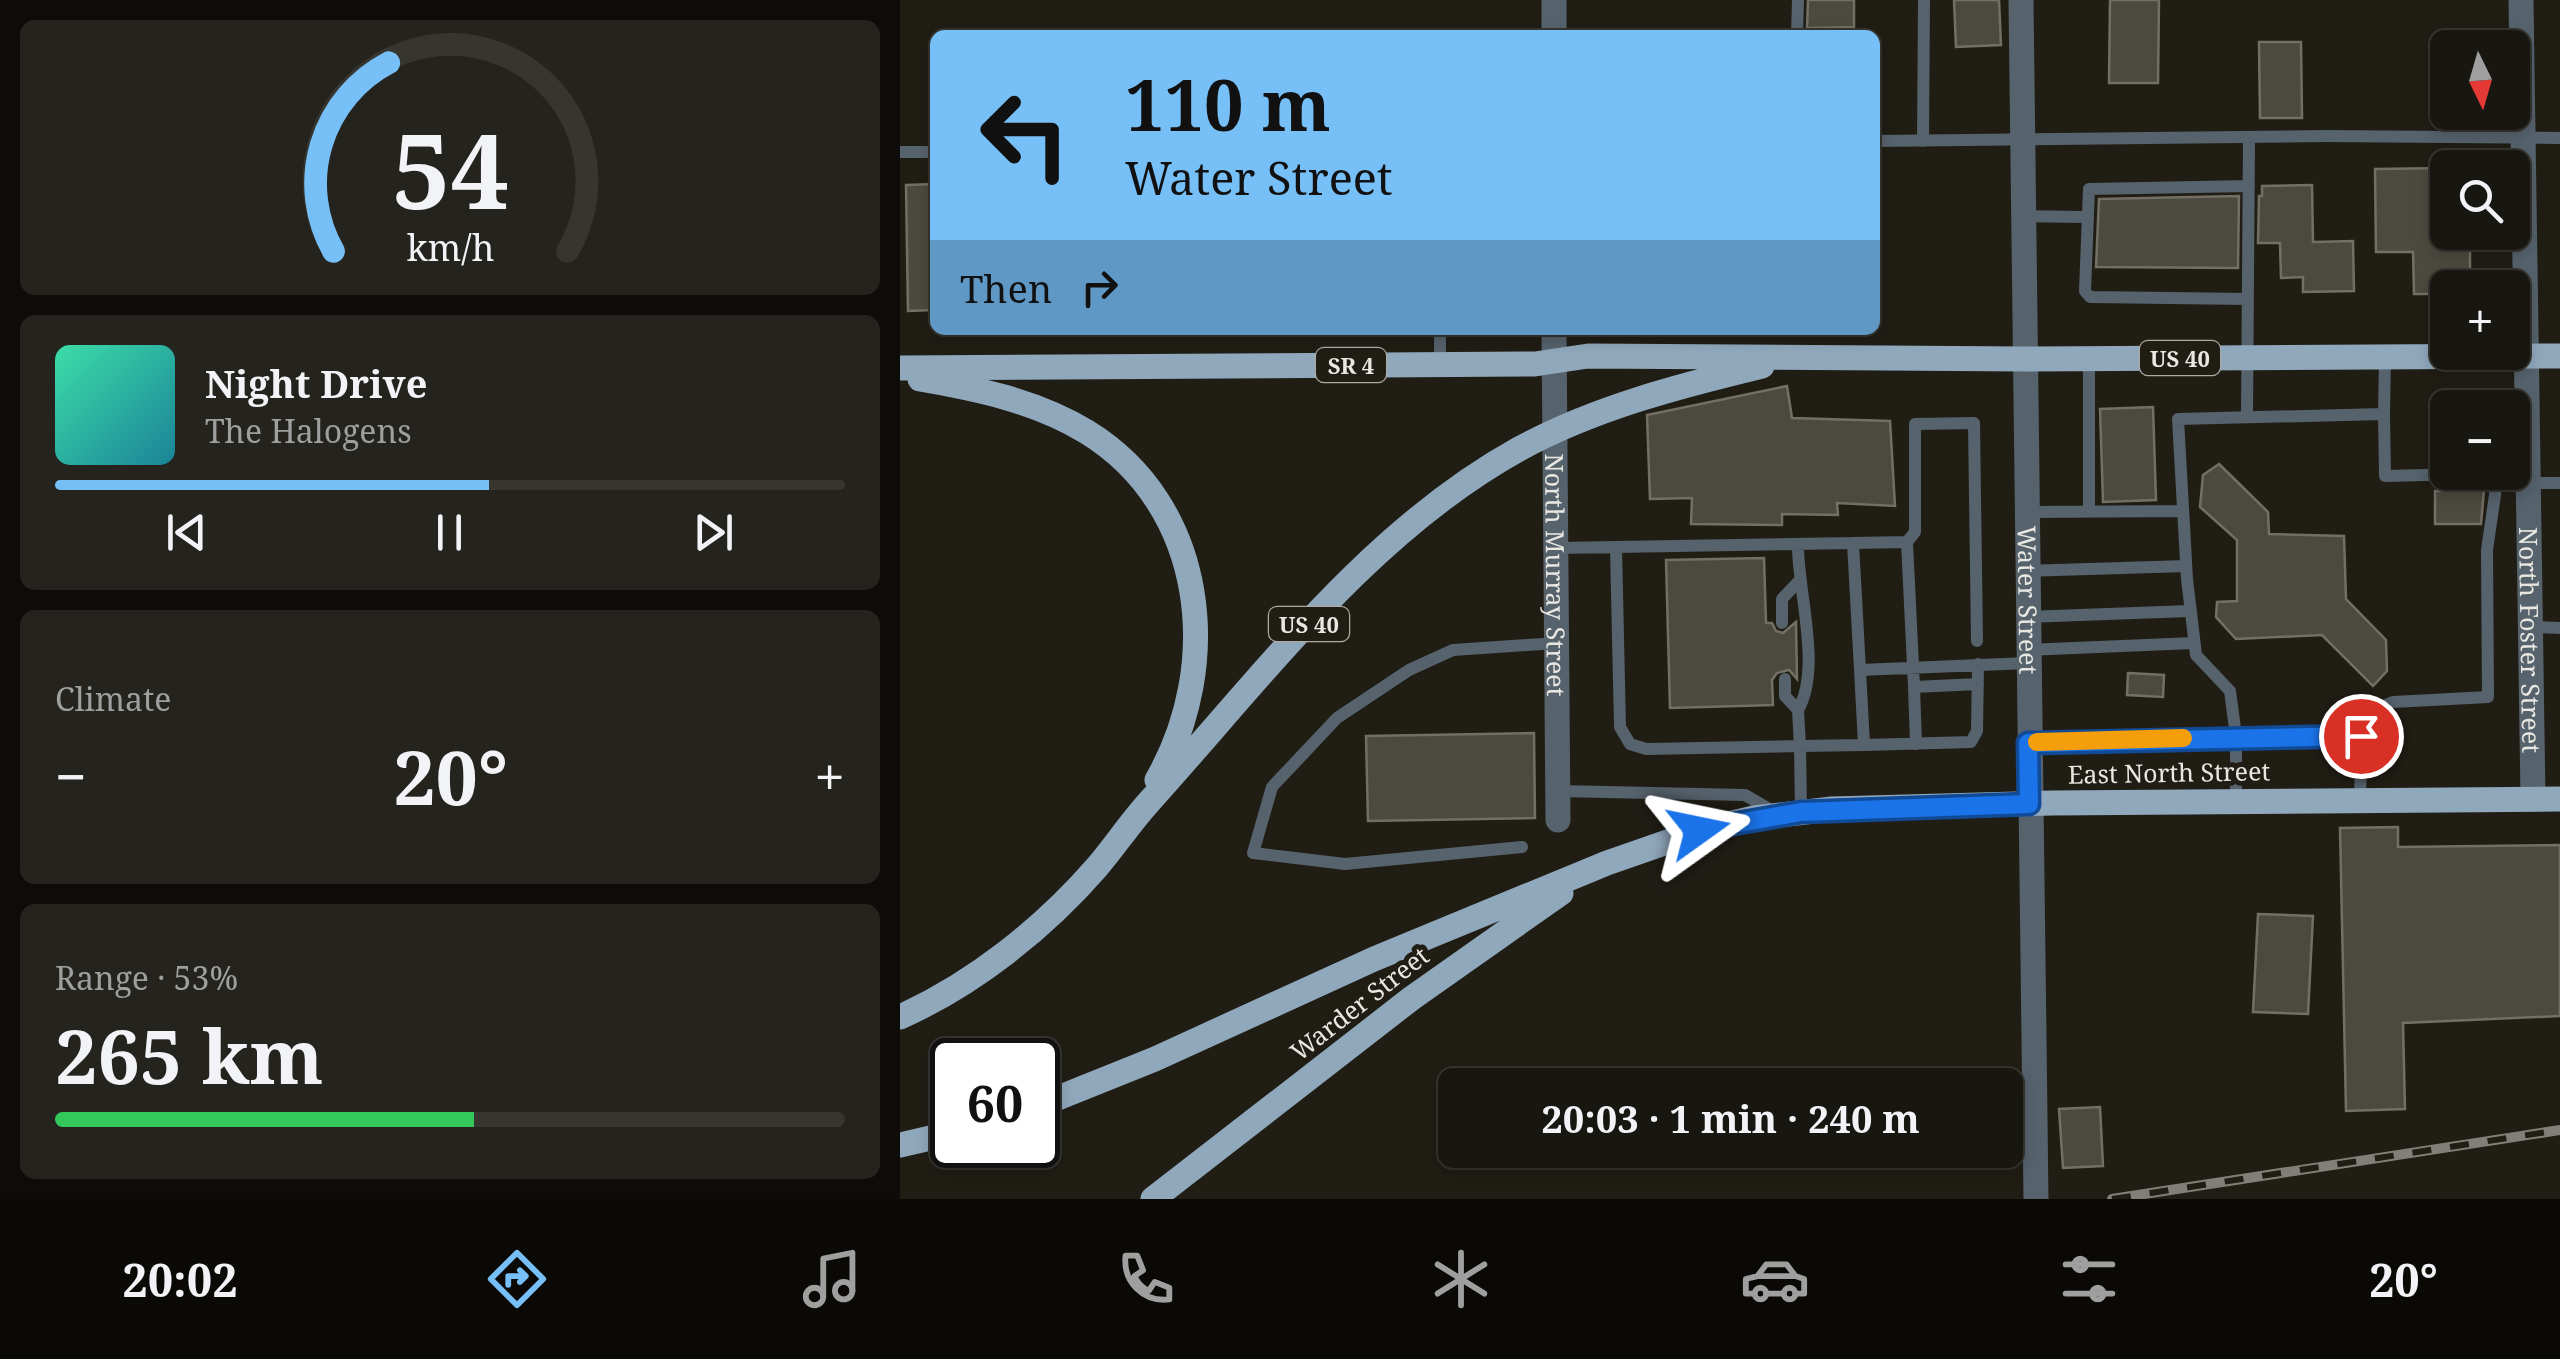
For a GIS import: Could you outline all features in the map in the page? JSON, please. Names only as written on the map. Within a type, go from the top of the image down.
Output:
[{"type":"main road","name":"SR 4","points":[[900,372],[1554,363],[1588,356],[1800,356]]},
{"type":"main road","name":"US 40","points":[[900,1017],[964,982],[1011,948],[1096,868],[1132,820],[1331,600],[1381,551],[1423,514],[1476,476],[1555,431],[1606,410],[1697,382],[1800,356],[2430,357]]},
{"type":"main road","name":"US 40","points":[[2530,356],[2560,356]]},
{"type":"main road","points":[[900,372],[1020,401],[1089,433],[1138,475],[1174,529],[1194,593],[1198,633],[1195,670],[1173,748],[1132,820]]},
{"type":"main road","name":"East North Street","points":[[1607,863],[1699,830],[1790,813],[2029,804],[2560,799]]},
{"type":"main road","points":[[1060,1097],[1374,959],[1607,863]]},
{"type":"main road","name":"Warder Street","points":[[1153,1199],[1412,998],[1607,863]]},
{"type":"main road","points":[[900,1146],[930,1138]]},
{"type":"street","points":[[1554,0],[1554,30]]},
{"type":"street","name":"Water Street","points":[[2021,0],[2036,1199]]},
{"type":"street","name":"North Foster Street","points":[[2522,0],[2526,270]]},
{"type":"street","name":"North Murray Street","points":[[1554,335],[1558,820]]},
{"type":"street","name":"North Foster Street","points":[[2529,490],[2534,799]]},
{"type":"lane","points":[[1797,30],[1798,0]]},
{"type":"lane","points":[[1923,141],[1924,0]]},
{"type":"lane","points":[[2247,416],[2249,138]]},
{"type":"lane","points":[[1880,141],[2560,138]]},
{"type":"lane","points":[[900,152],[930,152]]},
{"type":"lane","points":[[2248,299],[2090,297],[2085,291],[2087,192],[2093,188],[2249,186]]},
{"type":"lane","points":[[2024,216],[2086,217]]},
{"type":"lane","points":[[1440,335],[1440,365]]},
{"type":"lane","points":[[2360,800],[2362,714],[2393,702],[2488,698],[2486,550],[2497,481],[2466,474],[2385,476],[2385,357]]},
{"type":"lane","points":[[2089,359],[2089,510]]},
{"type":"lane","points":[[2236,802],[2236,736],[2230,691],[2196,655],[2194,643],[2178,419],[2384,414]]},
{"type":"lane","points":[[1916,744],[1907,542],[1915,532],[1915,424],[1974,423],[1977,642]]},
{"type":"lane","points":[[2530,484],[2560,483]]},
{"type":"lane","points":[[2026,512],[2183,510]]},
{"type":"lane","points":[[1556,548],[1907,542]]},
{"type":"lane","points":[[1854,543],[1864,745]]},
{"type":"lane","points":[[1558,791],[1744,795],[1790,813],[1800,746],[1798,710],[1808,693],[1806,600],[1798,582],[1798,546]]},
{"type":"lane","points":[[1616,548],[1620,727],[1630,744],[1646,750],[1971,742],[1977,731],[1978,664]]},
{"type":"lane","points":[[2027,570],[2186,566]]},
{"type":"lane","points":[[1782,623],[1782,599],[1798,582]]},
{"type":"lane","points":[[2027,617],[2190,611]]},
{"type":"lane","points":[[2531,628],[2560,628]]},
{"type":"lane","points":[[1522,847],[1344,864],[1253,853],[1272,787],[1336,718],[1408,670],[1453,650],[1557,643]]},
{"type":"lane","points":[[1860,670],[1978,664],[2028,656],[2194,643]]},
{"type":"lane","points":[[1785,679],[1785,696],[1798,710]]},
{"type":"lane","points":[[1914,687],[1978,684]]},
{"type":"lane","points":[[2028,743],[2361,736]]},
{"type":"building","points":[[1808,0],[1854,0],[1854,27],[1807,28]]},
{"type":"building","points":[[1954,0],[1999,0],[2001,45],[1956,47]]},
{"type":"building","points":[[2110,0],[2159,0],[2158,83],[2109,83]]},
{"type":"building","points":[[2259,42],[2301,42],[2302,118],[2260,118]]},
{"type":"building","points":[[2430,168],[2430,250],[2470,250],[2470,270],[2430,270],[2430,294],[2414,294],[2413,252],[2376,252],[2375,169]]},
{"type":"building","points":[[930,184],[930,310],[908,311],[906,185]]},
{"type":"building","points":[[2312,185],[2313,242],[2353,241],[2354,291],[2303,292],[2303,277],[2281,278],[2280,243],[2258,243],[2262,186]]},
{"type":"building","points":[[2239,196],[2238,268],[2096,267],[2099,199]]},
{"type":"building","points":[[1787,386],[1792,418],[1890,421],[1895,506],[1837,503],[1838,515],[1782,514],[1782,525],[1691,524],[1692,498],[1650,499],[1647,415]]},
{"type":"building","points":[[2153,407],[2156,500],[2103,502],[2100,409]]},
{"type":"building","points":[[2219,464],[2268,512],[2269,534],[2344,536],[2346,599],[2386,640],[2387,671],[2373,686],[2322,635],[2236,639],[2216,617],[2217,602],[2237,601],[2237,540],[2200,507],[2203,475]]},
{"type":"building","points":[[2484,490],[2481,524],[2435,524],[2435,491]]},
{"type":"building","points":[[1764,558],[1766,623],[1772,623],[1776,631],[1783,633],[1796,622],[1797,679],[1789,670],[1777,673],[1772,680],[1773,705],[1670,708],[1666,560]]},
{"type":"building","points":[[2128,673],[2164,675],[2163,697],[2127,695]]},
{"type":"building","points":[[1534,733],[1535,818],[1368,821],[1366,736]]},
{"type":"building","points":[[2398,827],[2398,847],[2560,845],[2560,1016],[2403,1023],[2405,1109],[2346,1111],[2340,828]]},
{"type":"building","points":[[2258,914],[2313,916],[2308,1014],[2253,1012]]},
{"type":"building","points":[[2100,1107],[2103,1166],[2063,1168],[2059,1109]]},
{"type":"railway","points":[[2112,1199],[2560,1130]]},
{"type":"slow traffic","points":[[2037,742],[2183,738]]},
{"type":"route","points":[[1699,830],[1801,812],[2029,804],[2028,743],[2361,736]]}]
